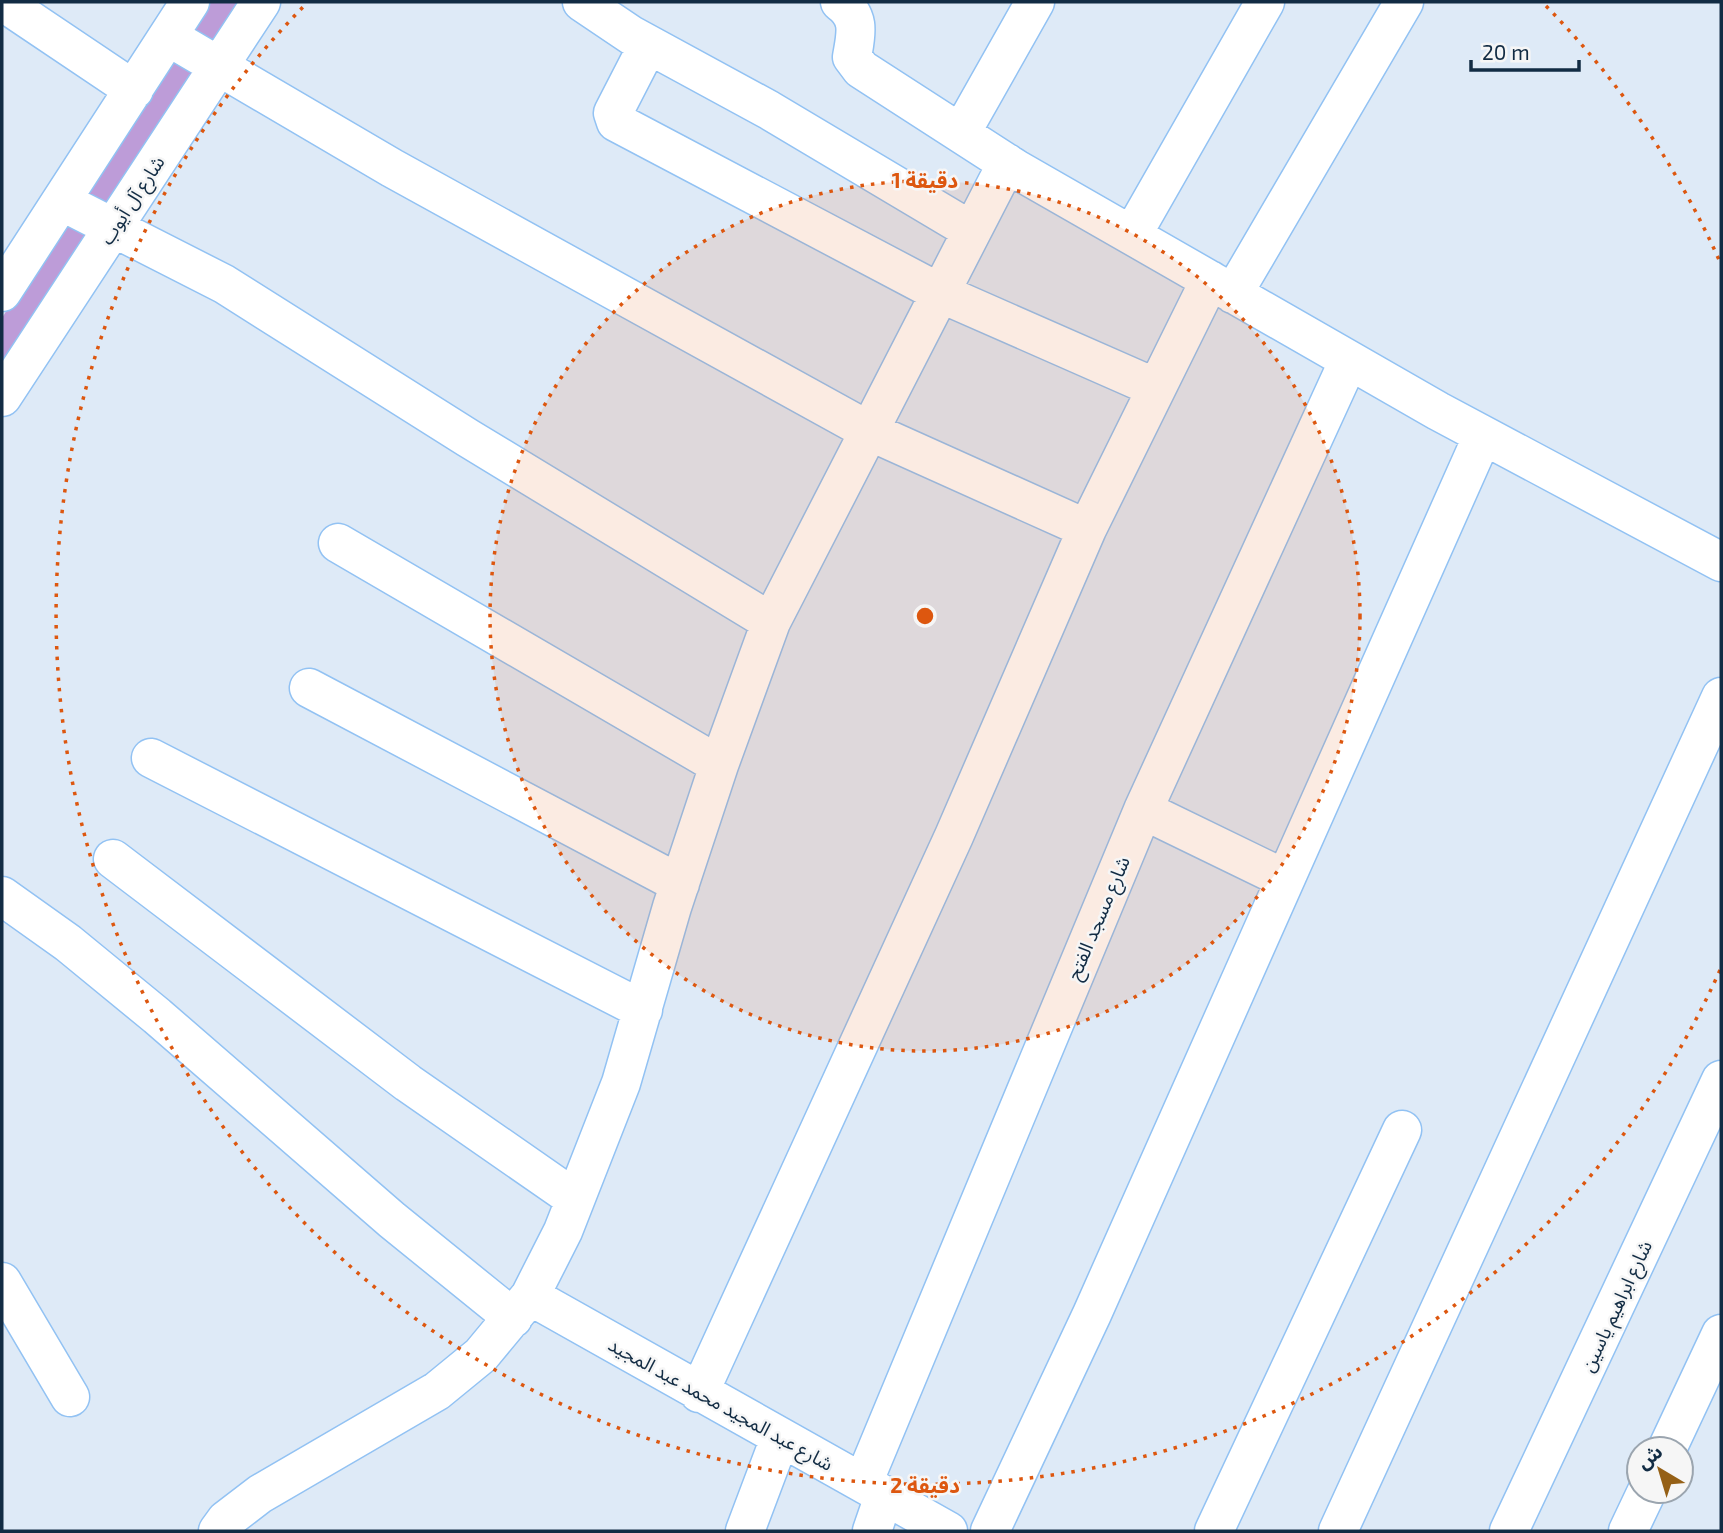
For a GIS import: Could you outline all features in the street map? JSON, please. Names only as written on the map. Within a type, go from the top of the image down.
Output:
[{"type":"street","points":[[3,2],[134,90]]},
{"type":"street","name":"شارع آل أيوب","points":[[2,292],[86,214],[193,52],[190,2]]},
{"type":"street","name":"شارع آل أيوب","points":[[2,397],[86,214],[134,90],[193,52],[261,2]]},
{"type":"street","points":[[582,2],[648,45],[769,110],[972,231]]},
{"type":"street","points":[[840,2],[849,9],[857,23],[852,57],[862,69],[1007,163],[1483,435],[1721,562]]},
{"type":"street","points":[[961,133],[1035,2]]},
{"type":"street","points":[[1132,235],[1265,2]]},
{"type":"street","points":[[699,1393],[954,836],[1087,529],[1156,388],[1404,2]]},
{"type":"street","points":[[648,45],[613,113],[616,122],[940,293],[1156,388]]},
{"type":"street","points":[[193,52],[392,169],[869,431],[1087,529]]},
{"type":"street","points":[[218,1531],[226,1520],[260,1494],[437,1391],[481,1355],[522,1307],[563,1231],[621,1083],[680,884],[719,765],[771,622],[1007,163]]},
{"type":"street","points":[[86,214],[224,284],[468,438],[771,622]]},
{"type":"street","name":"شارع مسجد الفتح","points":[[872,1531],[873,1490],[1143,810],[1349,360]]},
{"type":"street","points":[[990,1531],[1092,1314],[1483,435]]},
{"type":"street","points":[[338,542],[719,765]]},
{"type":"street","points":[[309,688],[680,884]]},
{"type":"street","points":[[1338,1531],[1721,697]]},
{"type":"street","points":[[151,758],[643,1010]]},
{"type":"street","points":[[1143,810],[1285,879]]},
{"type":"street","points":[[113,859],[408,1083],[575,1199]]},
{"type":"street","name":"شارع عبد المجيد محمد عبد المجيد","points":[[2,897],[68,943],[392,1220],[522,1307],[699,1393],[948,1531]]},
{"type":"street","name":"شارع ابراهيم ياسين","points":[[1509,1531],[1721,1080]]},
{"type":"street","points":[[1214,1531],[1402,1130]]},
{"type":"street","points":[[2,1282],[70,1397]]},
{"type":"street","points":[[1674,1435],[1721,1334]]},
{"type":"street","points":[[746,1531],[780,1437]]},
{"type":"street","points":[[1628,1531],[1640,1505]]},
{"type":"waterway","points":[[2,354],[220,2]]}]
